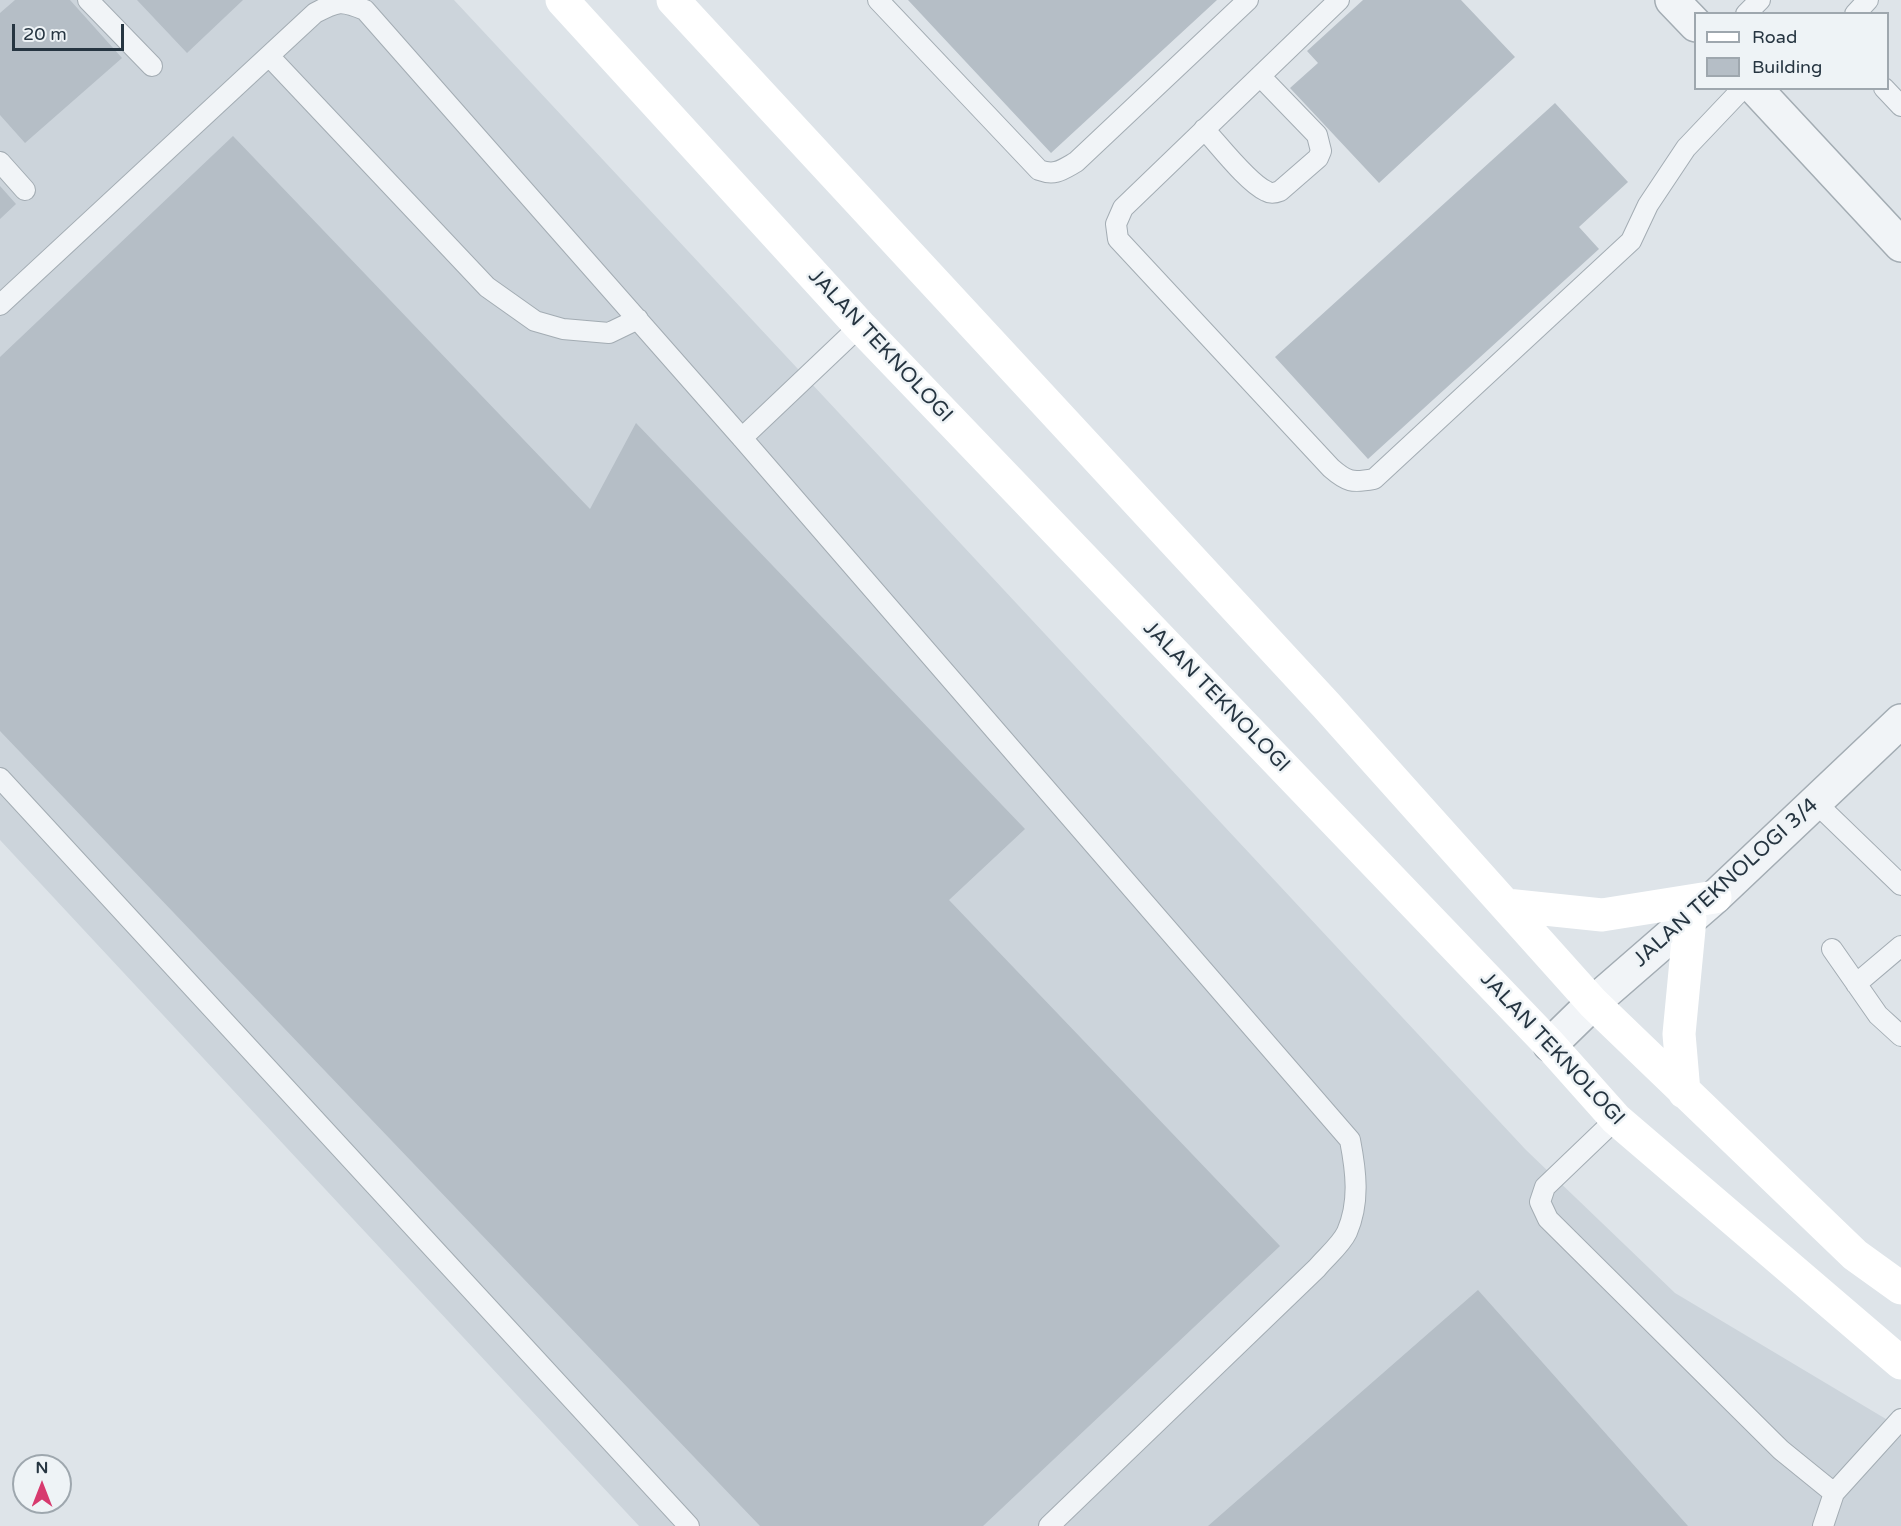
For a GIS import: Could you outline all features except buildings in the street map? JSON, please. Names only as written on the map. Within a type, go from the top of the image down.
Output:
[{"type":"street","name":"JALAN TEKNOLOGI","points":[[562,0],[860,326],[1550,1046],[1616,1119],[1901,1363]]},
{"type":"street","points":[[673,0],[1318,696],[1593,1003],[1855,1255],[1901,1288]]},
{"type":"street","points":[[1672,0],[1694,24]]},
{"type":"street","points":[[1757,90],[1901,245]]},
{"type":"street","name":"JALAN TEKNOLOGI 3/4","points":[[1550,1046],[1593,1003],[1715,897],[1901,721]]},
{"type":"street","points":[[1506,906],[1602,915],[1715,897]]},
{"type":"street","points":[[1684,1092],[1679,1034],[1690,919]]},
{"type":"lane","points":[[88,0],[152,66]]},
{"type":"lane","points":[[878,0],[1039,170],[1050,174],[1064,170],[1076,162],[1248,0]]},
{"type":"lane","points":[[1339,0],[1123,208],[1116,224],[1118,239],[1331,468],[1343,479],[1356,483],[1374,479],[1631,241],[1648,205],[1686,148],[1741,90]]},
{"type":"lane","points":[[1748,12],[1760,0]]},
{"type":"lane","points":[[1857,12],[1868,0]]},
{"type":"lane","points":[[0,305],[315,13],[338,2],[353,4],[365,10],[742,438],[1350,1140],[1357,1176],[1354,1202],[1346,1233],[1317,1269],[1049,1526]]},
{"type":"lane","points":[[269,56],[496,294],[535,321],[563,329],[609,333],[638,320]]},
{"type":"lane","points":[[1204,129],[1253,182],[1265,191],[1273,193],[1280,191],[1318,158],[1321,151],[1317,135],[1260,76]]},
{"type":"lane","points":[[1886,90],[1901,106]]},
{"type":"lane","points":[[0,162],[25,190]]},
{"type":"lane","points":[[742,438],[860,326]]},
{"type":"lane","points":[[0,778],[689,1526]]},
{"type":"lane","points":[[1815,802],[1901,885]]},
{"type":"lane","points":[[1856,984],[1901,946]]},
{"type":"lane","points":[[1832,949],[1878,1015],[1901,1036]]},
{"type":"lane","points":[[1616,1119],[1545,1187],[1540,1202],[1548,1219],[1781,1450],[1834,1493]]},
{"type":"lane","points":[[1823,1526],[1834,1493],[1901,1419]]},
{"type":"shaded area","points":[[0,0],[454,0],[1526,1150],[1675,1293],[1901,1428],[1901,1526],[639,1526],[0,840]]}]
